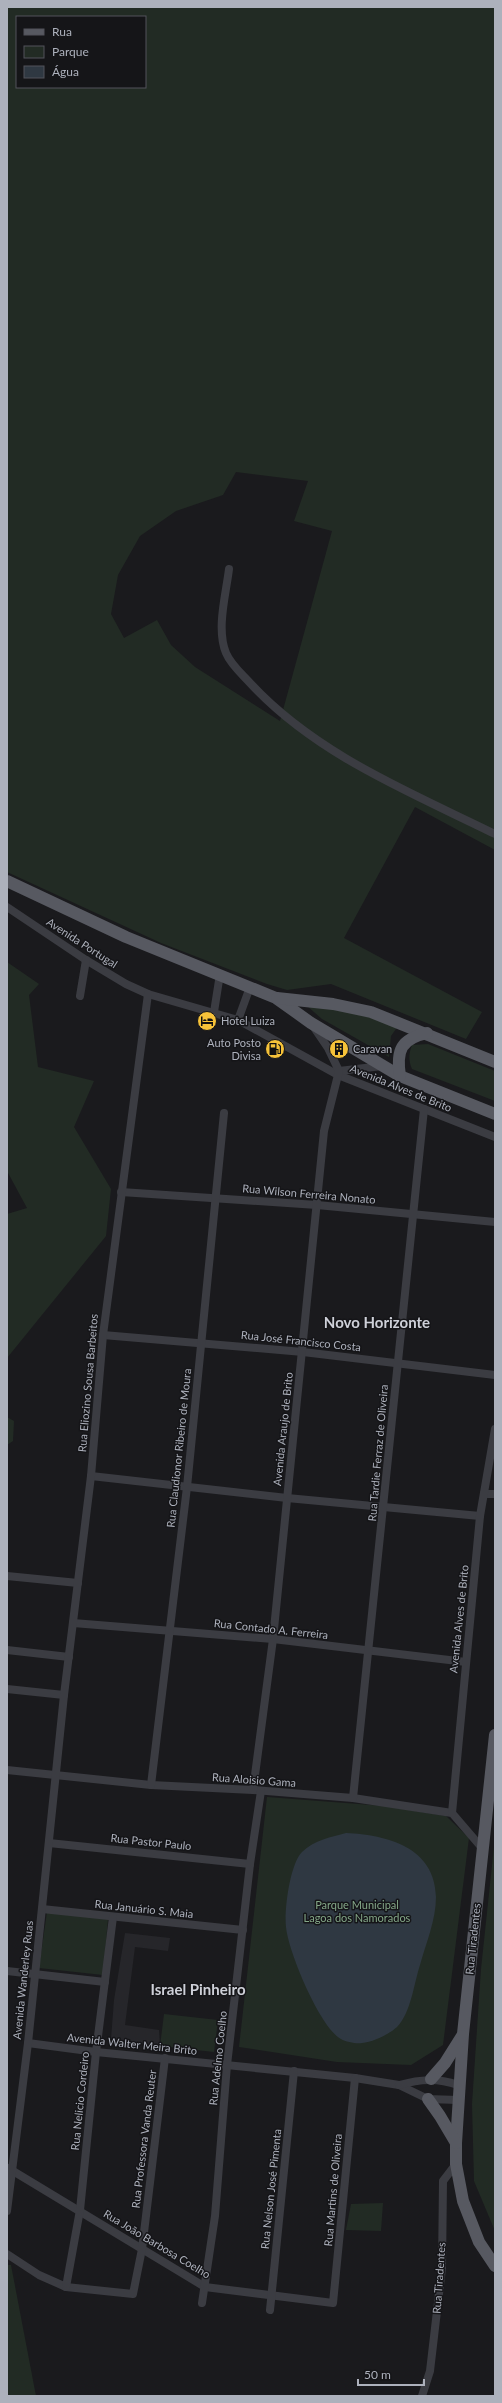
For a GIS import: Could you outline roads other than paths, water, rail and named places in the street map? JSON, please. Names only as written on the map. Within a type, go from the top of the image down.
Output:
[{"type":"main road","points":[[7,881],[126,937],[276,998],[311,1023],[400,1076],[495,1114]]},
{"type":"main road","points":[[276,998],[333,1004],[371,1012],[427,1033],[495,1062]]},
{"type":"main road","points":[[400,1076],[400,1052],[404,1042],[413,1036],[427,1033]]},
{"type":"main road","name":"Rua Tiradentes","points":[[495,1735],[458,2085],[456,2143],[456,2164],[466,2208],[479,2242],[495,2266]]},
{"type":"main road","points":[[431,2079],[445,2063],[463,2034]]},
{"type":"main road","points":[[428,2099],[456,2143]]},
{"type":"street","points":[[229,569],[223,624],[226,652],[231,663],[258,692],[321,743],[363,769],[495,834]]},
{"type":"street","name":"Avenida Portugal","points":[[7,906],[86,960],[126,984],[148,994]]},
{"type":"street","points":[[80,996],[86,960]]},
{"type":"street","points":[[214,1012],[220,974]]},
{"type":"street","points":[[238,1020],[250,987]]},
{"type":"street","name":"Avenida Alves de Brito","points":[[148,994],[238,1020],[339,1073],[495,1137]]},
{"type":"street","name":"Rua Eliozino Sousa Barbeitos","points":[[58,1775],[64,1695],[91,1476],[103,1335],[148,994]]},
{"type":"street","points":[[311,1023],[328,1048],[339,1073],[382,1066]]},
{"type":"street","name":"Avenida Araujo de Brito","points":[[257,1790],[324,1131],[339,1073]]},
{"type":"street","name":"Rua Tardie Ferraz de Oliveira","points":[[353,1798],[384,1507],[412,1213],[424,1109]]},
{"type":"street","name":"Rua Claudionor Ribeiro de Moura","points":[[151,1785],[187,1487],[214,1197],[224,1113]]},
{"type":"street","name":"Rua Wilson Ferreira Nonato","points":[[121,1192],[317,1205],[495,1222]]},
{"type":"street","name":"Rua José Francisco Costa","points":[[103,1335],[201,1342],[302,1352],[397,1362],[495,1375]]},
{"type":"street","name":"Avenida Alves de Brito","points":[[452,1813],[480,1516],[495,1428]]},
{"type":"street","points":[[91,1476],[287,1498],[480,1516]]},
{"type":"street","points":[[484,1494],[495,1494]]},
{"type":"street","points":[[7,1576],[78,1583]]},
{"type":"street","name":"Rua Contado A. Ferreira","points":[[73,1623],[273,1639],[368,1652],[466,1662]]},
{"type":"street","points":[[7,1650],[70,1656]]},
{"type":"street","points":[[7,1689],[64,1695]]},
{"type":"street","name":"Rua Aloisio Gama","points":[[7,1770],[151,1785],[257,1790],[353,1798],[452,1813]]},
{"type":"street","name":"Avenida Wanderley Ruas","points":[[7,2211],[9,2169],[28,2043],[48,1843],[58,1775]]},
{"type":"street","name":"Rua Adelmo Coelho","points":[[202,2304],[215,2216],[227,2065],[243,1930],[257,1790]]},
{"type":"street","points":[[452,1813],[482,1848]]},
{"type":"street","name":"Rua Pastor Paulo","points":[[48,1843],[250,1864]]},
{"type":"street","name":"Rua Januário S. Maia","points":[[42,1909],[243,1930]]},
{"type":"street","name":"Rua Nelicio Cordeiro","points":[[66,2286],[80,2210],[96,2052],[113,1917]]},
{"type":"street","points":[[7,1971],[105,1982]]},
{"type":"street","name":"Avenida Walter Meira Brito","points":[[28,2043],[96,2052],[355,2078],[400,2085],[428,2099],[458,2100]]},
{"type":"street","name":"Rua Professora Vanda Reuter","points":[[66,2286],[133,2294],[142,2248],[165,2058]]},
{"type":"street","name":"Rua Nelson José Pimenta","points":[[270,2310],[294,2071]]},
{"type":"street","name":"Rua Martins de Oliveira","points":[[333,2304],[355,2078]]},
{"type":"street","name":"Avenida Walter Meira Brito","points":[[400,2085],[431,2079],[458,2085]]},
{"type":"street","name":"Rua Tiradentes","points":[[422,2396],[430,2371],[442,2268],[443,2181],[456,2164]]},
{"type":"street","name":"Rua João Barbosa Coelho","points":[[9,2169],[80,2210],[205,2287],[333,2304]]},
{"type":"street","points":[[7,2254],[39,2275],[66,2286]]},
{"type":"water","points":[[346,1833],[362,1834],[392,1841],[406,1847],[418,1855],[427,1866],[434,1880],[436,1897],[433,1923],[418,1972],[412,1998],[406,2014],[397,2027],[389,2033],[376,2040],[360,2043],[349,2042],[341,2039],[333,2032],[324,2020],[306,1988],[292,1953],[286,1927],[287,1899],[291,1877],[298,1858],[302,1852],[312,1845]]},
{"type":"place","name":"Hotel Luiza","points":[[207,1021]]},
{"type":"place","name":"Auto Posto Divisa","points":[[275,1049]]},
{"type":"place","name":"Caravan","points":[[339,1049]]},
{"type":"district","name":"Novo Horizonte","points":[[377,1323]]},
{"type":"district","name":"Israel Pinheiro","points":[[198,1990]]},
{"type":"park label","name":"Parque Municipal Lagoa dos Namorados","points":[[357,1911]]}]
